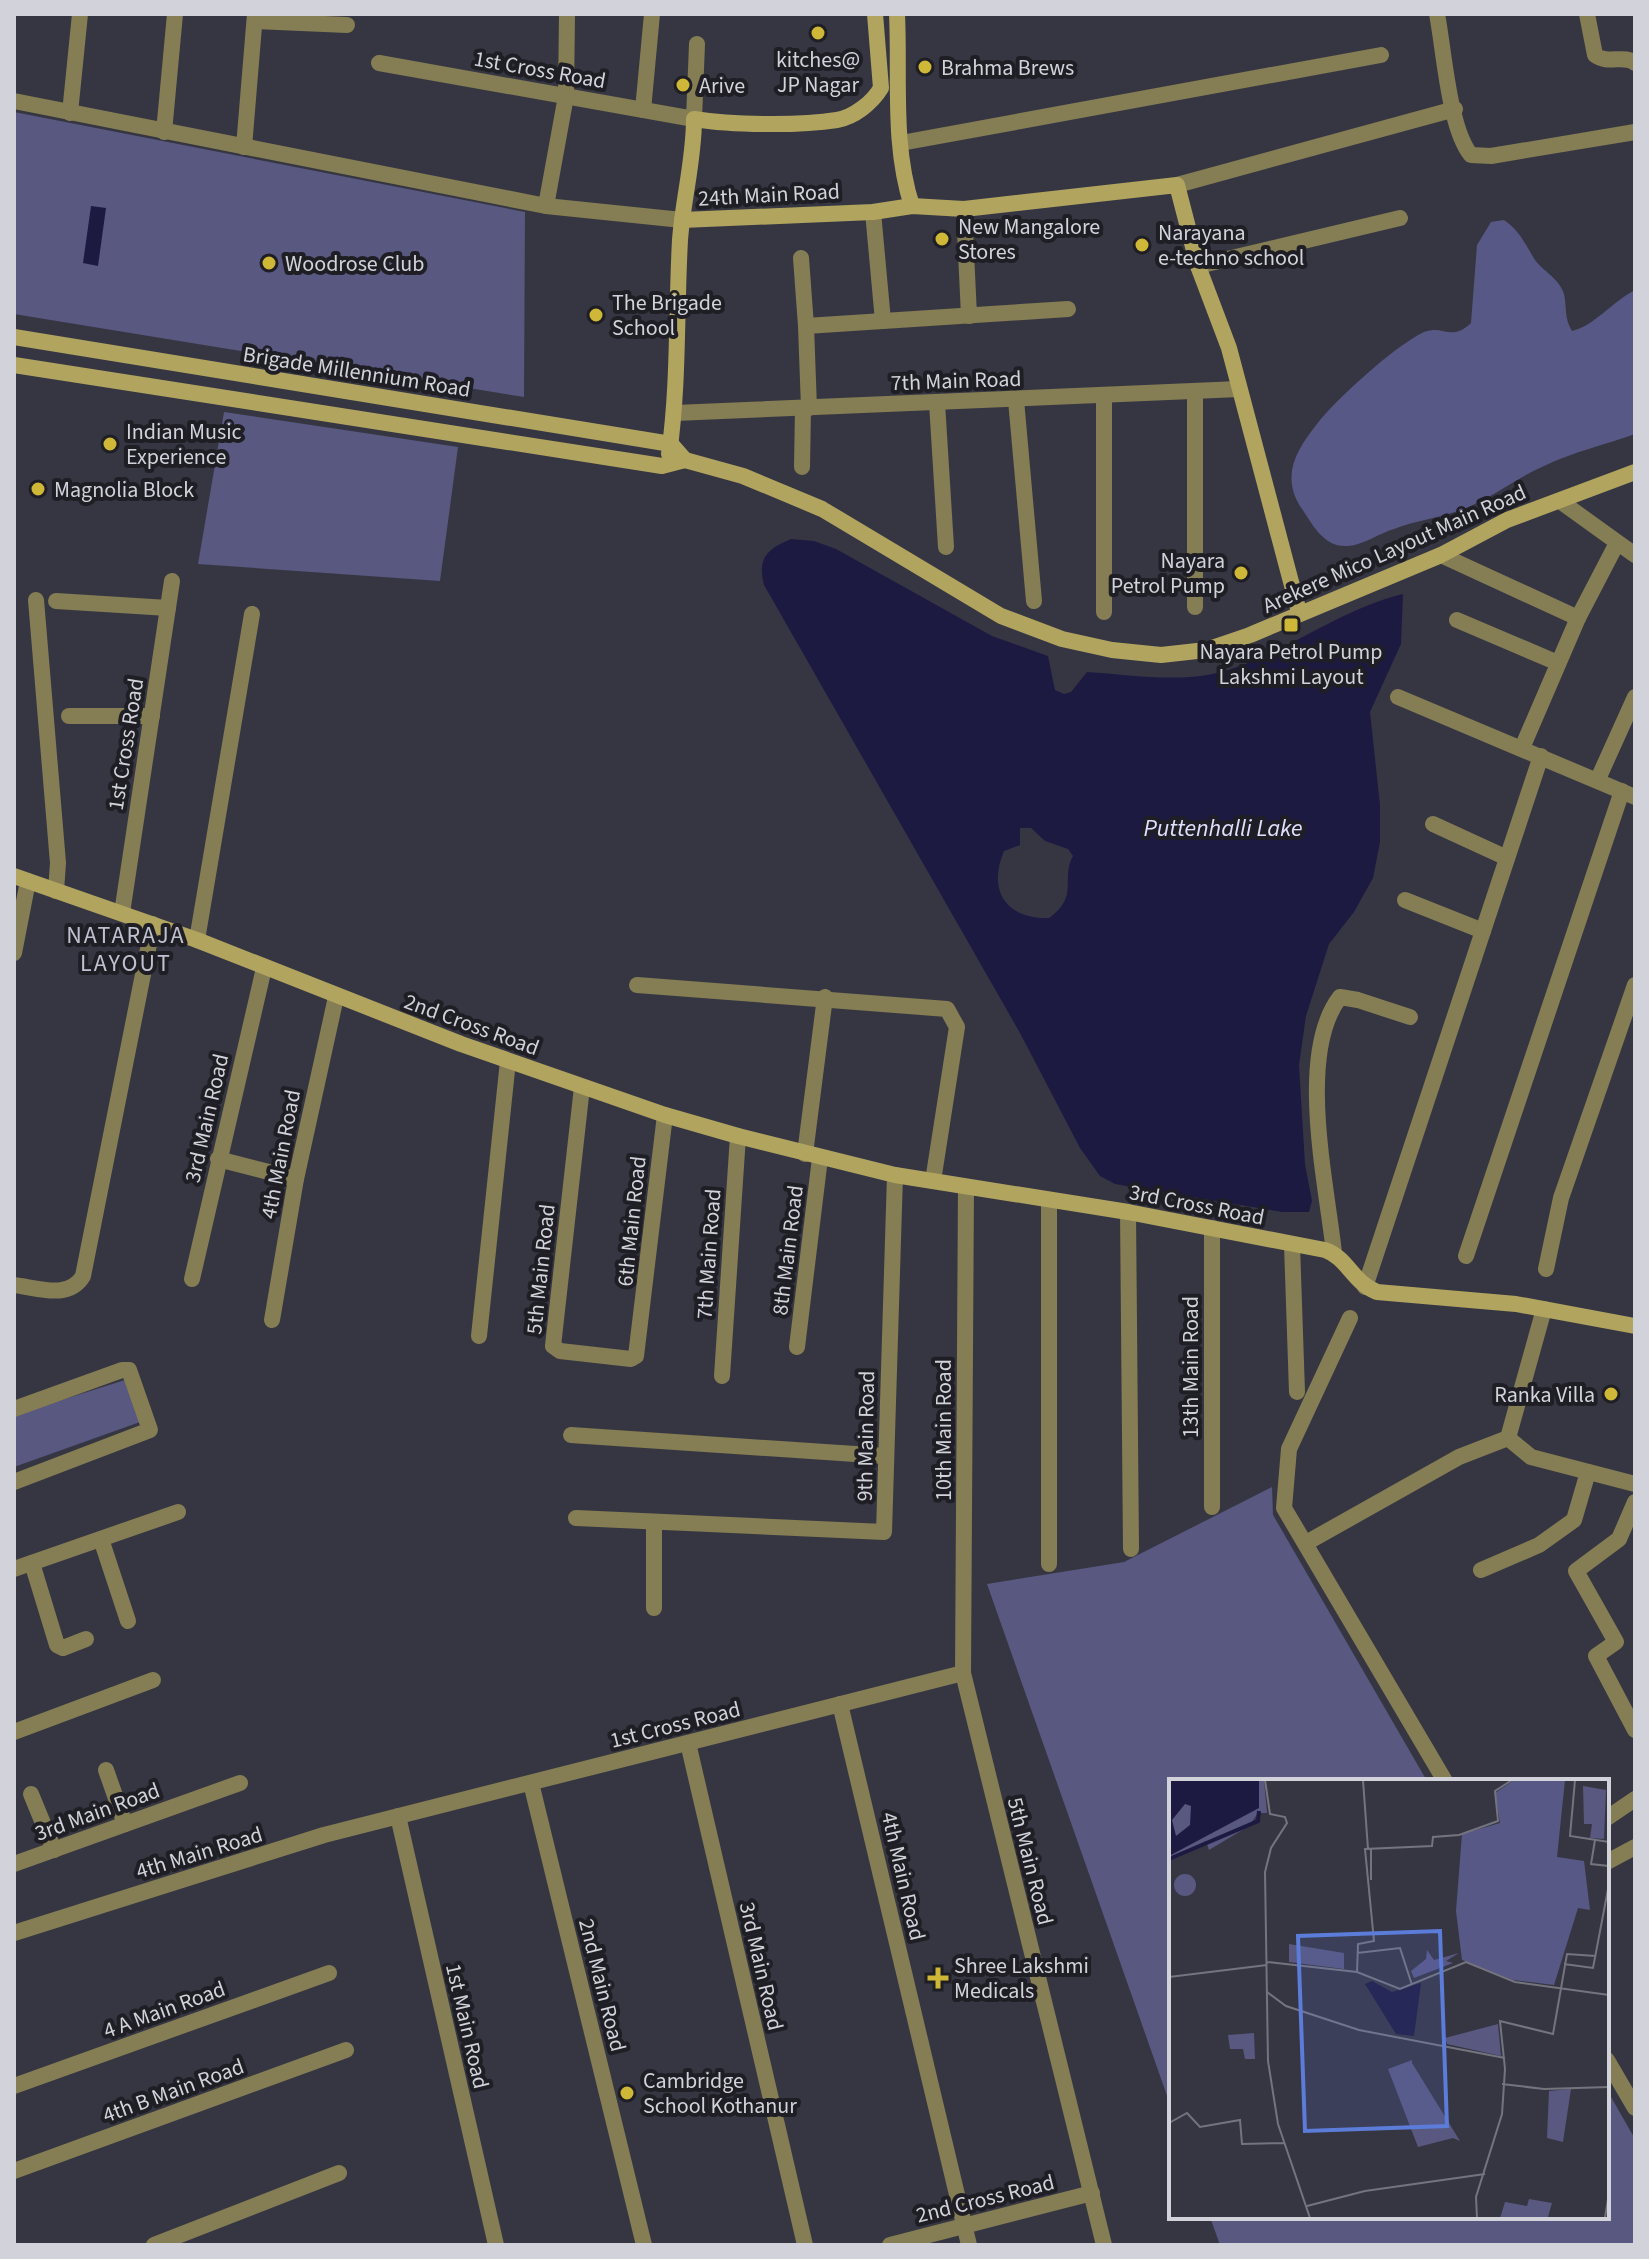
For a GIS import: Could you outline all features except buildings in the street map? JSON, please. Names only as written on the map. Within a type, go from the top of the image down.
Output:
[{"type":"street","points":[[70,113],[80,14]]},
{"type":"street","points":[[164,132],[175,14]]},
{"type":"street","points":[[546,206],[566,96],[567,14]]},
{"type":"street","points":[[643,110],[652,14]]},
{"type":"street","points":[[875,14],[881,88],[897,105]]},
{"type":"street","points":[[897,14],[900,86],[897,105],[904,180],[912,206]]},
{"type":"street","points":[[1437,14],[1464,147],[1471,155],[1491,156],[1635,132]]},
{"type":"street","points":[[1587,14],[1595,55],[1607,60],[1627,59],[1635,63]]},
{"type":"street","points":[[244,147],[255,17],[347,25]]},
{"type":"street","points":[[697,44],[694,119],[719,123],[839,120],[866,106],[881,88],[900,86]]},
{"type":"street","points":[[901,143],[1381,55]]},
{"type":"street","name":"1st Cross Road","points":[[379,63],[694,119]]},
{"type":"street","points":[[14,101],[546,206],[682,220],[675,413],[668,466]]},
{"type":"street","points":[[1299,612],[1229,348],[1198,266],[1177,185],[1455,109]]},
{"type":"street","name":"24th Main Road","points":[[694,119],[694,150],[682,220],[873,212],[912,206],[964,209],[1177,185]]},
{"type":"street","points":[[964,209],[969,316]]},
{"type":"street","points":[[873,212],[883,321]]},
{"type":"street","points":[[1198,266],[1400,218]]},
{"type":"street","points":[[801,258],[806,326],[802,467]]},
{"type":"street","points":[[806,326],[1068,309]]},
{"type":"street","name":"Brigade Millennium Road","points":[[14,337],[671,444]]},
{"type":"street","points":[[14,365],[668,466],[685,460],[671,444]]},
{"type":"street","name":"7th Main Road","points":[[675,413],[1239,389]]},
{"type":"street","points":[[1195,393],[1195,607]]},
{"type":"street","points":[[1104,396],[1104,612]]},
{"type":"street","points":[[1016,400],[1034,601]]},
{"type":"street","points":[[937,403],[946,547]]},
{"type":"street","name":"Arekere Mico Layout Main Road","points":[[685,460],[743,476],[822,509],[1001,616],[1062,639],[1112,650],[1161,655],[1191,651],[1250,635],[1441,555],[1507,520],[1635,472]]},
{"type":"street","points":[[1560,501],[1635,555]]},
{"type":"street","points":[[1522,748],[1578,618],[1617,543]]},
{"type":"street","points":[[1441,555],[1578,618]]},
{"type":"street","name":"1st Cross Road","points":[[122,913],[172,581]]},
{"type":"street","points":[[36,600],[58,863],[56,891]]},
{"type":"street","points":[[56,601],[168,608]]},
{"type":"street","points":[[197,940],[252,614]]},
{"type":"street","points":[[1457,620],[1558,663]]},
{"type":"street","points":[[1398,697],[1628,794],[1466,1256]]},
{"type":"street","points":[[1598,779],[1635,697]]},
{"type":"street","points":[[69,716],[152,716]]},
{"type":"street","points":[[1365,1287],[1541,756]]},
{"type":"street","points":[[1433,824],[1507,858]]},
{"type":"street","points":[[14,953],[21,878]]},
{"type":"street","name":"2nd Cross Road","points":[[21,878],[197,940],[336,997],[508,1061],[665,1115],[738,1136]]},
{"type":"street","points":[[1405,900],[1483,931]]},
{"type":"street","points":[[14,1285],[66,1291],[78,1285],[83,1276],[153,924]]},
{"type":"street","name":"3rd Main Road","points":[[192,1279],[264,968]]},
{"type":"street","points":[[637,985],[825,997],[947,1009],[954,1016],[957,1027],[933,1181]]},
{"type":"street","points":[[1546,1269],[1561,1198],[1635,985]]},
{"type":"street","name":"4th Main Road","points":[[272,1320],[296,1179],[336,997]]},
{"type":"street","name":"8th Main Road","points":[[797,1347],[825,997]]},
{"type":"street","points":[[1410,1017],[1340,997],[1331,1009],[1320,1038],[1316,1091],[1334,1253],[1365,1287],[1389,1294],[1544,1309],[1635,1326]]},
{"type":"street","points":[[479,1336],[508,1061]]},
{"type":"street","name":"5th Main Road","points":[[582,1087],[553,1346],[560,1351],[631,1359],[636,1356],[641,1332]]},
{"type":"street","name":"6th Main Road","points":[[641,1332],[665,1115]]},
{"type":"street","name":"7th Main Road","points":[[722,1376],[738,1136]]},
{"type":"street","name":"3rd Cross Road","points":[[738,1136],[895,1175],[1128,1212],[1334,1253]]},
{"type":"street","points":[[218,1159],[296,1179]]},
{"type":"street","name":"9th Main Road","points":[[576,1518],[884,1532],[895,1175]]},
{"type":"street","name":"10th Main Road","points":[[963,1673],[966,1187]]},
{"type":"street","points":[[1049,1201],[1049,1564]]},
{"type":"street","points":[[1128,1212],[1131,1549]]},
{"type":"street","name":"13th Main Road","points":[[1212,1228],[1212,1507]]},
{"type":"street","points":[[1292,1245],[1297,1392]]},
{"type":"street","points":[[1508,1438],[1544,1309]]},
{"type":"street","points":[[1350,1318],[1289,1449],[1284,1508],[1444,1779]]},
{"type":"street","points":[[14,1409],[129,1370],[150,1430],[14,1482]]},
{"type":"street","points":[[571,1435],[885,1456]]},
{"type":"street","points":[[1508,1438],[1531,1457],[1635,1484]]},
{"type":"street","points":[[1306,1543],[1459,1457],[1508,1438]]},
{"type":"street","points":[[1481,1570],[1539,1545],[1574,1520],[1588,1472]]},
{"type":"street","points":[[1635,1502],[1619,1539],[1576,1571],[1616,1642],[1596,1656],[1635,1730]]},
{"type":"street","points":[[14,1569],[178,1512]]},
{"type":"street","points":[[654,1522],[654,1608]]},
{"type":"street","points":[[101,1539],[128,1621]]},
{"type":"street","points":[[32,1563],[57,1645],[63,1648],[86,1639]]},
{"type":"street","name":"1st Cross Road","points":[[398,1816],[963,1673]]},
{"type":"street","name":"5th Main Road","points":[[963,1673],[1104,2245]]},
{"type":"street","points":[[14,1732],[153,1680]]},
{"type":"street","name":"4th Main Road","points":[[840,1704],[969,2245]]},
{"type":"street","name":"3rd Main Road","points":[[688,1743],[805,2245]]},
{"type":"street","points":[[106,1770],[125,1824]]},
{"type":"street","name":"3rd Main Road","points":[[14,1864],[240,1783]]},
{"type":"street","name":"2nd Main Road","points":[[531,1783],[644,2245]]},
{"type":"street","points":[[31,1794],[54,1850]]},
{"type":"street","points":[[1609,1817],[1635,1799]]},
{"type":"street","name":"4th Main Road","points":[[14,1933],[324,1835],[398,1816]]},
{"type":"street","name":"1st Main Road","points":[[398,1816],[496,2245]]},
{"type":"street","points":[[1609,1861],[1635,1847]]},
{"type":"street","name":"4 A Main Road","points":[[14,2086],[329,1973]]},
{"type":"street","name":"4th B Main Road","points":[[14,2171],[346,2050]]},
{"type":"street","points":[[1609,2063],[1635,2108]]},
{"type":"street","points":[[154,2245],[339,2173]]},
{"type":"street","name":"2nd Cross Road","points":[[890,2245],[1092,2193]]},
{"type":"shaded area","name":"Woodrose Club","points":[[14,112],[525,212],[524,397],[14,314]]},
{"type":"shaded area","points":[[1504,220],[1562,288],[1572,331],[1588,324],[1635,290],[1635,434],[1555,461],[1458,511],[1402,526],[1354,545],[1332,543],[1314,527],[1294,495],[1292,473],[1303,443],[1337,401],[1410,340],[1429,331],[1457,332],[1471,323],[1477,245],[1491,222]]},
{"type":"shaded area","points":[[224,412],[458,447],[440,581],[198,564]]},
{"type":"shaded area","points":[[125,1380],[140,1422],[14,1467],[14,1415]]},
{"type":"shaded area","points":[[1272,1487],[1273,1515],[1426,1779],[1169,1779],[1169,2101],[987,1584],[1124,1562]]},
{"type":"shaded area","points":[[1609,2094],[1635,2139],[1635,2245],[1220,2245],[1211,2219],[1609,2219]]},
{"type":"water","points":[[91,206],[106,208],[98,266],[83,263]]},
{"type":"water","name":"Puttenhalli Lake","points":[[791,539],[814,541],[836,549],[992,636],[1048,656],[1055,690],[1064,694],[1071,692],[1087,672],[1176,678],[1228,670],[1273,652],[1358,610],[1403,594],[1401,644],[1370,712],[1380,805],[1380,842],[1373,878],[1354,912],[1329,944],[1306,1016],[1299,1065],[1305,1164],[1312,1201],[1309,1212],[1282,1212],[1143,1189],[1115,1184],[1100,1176],[1080,1148],[1020,1033],[764,585],[763,561],[770,551]],"holes":[[[1020,828],[1031,828],[1045,841],[1068,849],[1073,856],[1068,872],[1067,895],[1049,918],[1021,914],[1011,908],[999,890],[999,865],[1004,851],[1020,845]]]},
{"type":"place","name":"kitches@ JP Nagar","points":[[818,33]]},
{"type":"place","name":"Brahma Brews","points":[[925,67]]},
{"type":"place","name":"Arive","points":[[683,85]]},
{"type":"place","name":"New Mangalore Stores","points":[[942,239]]},
{"type":"place","name":"Narayana e-techno school","points":[[1142,245]]},
{"type":"place","name":"Woodrose Club","points":[[269,263]]},
{"type":"place","name":"The Brigade School","points":[[596,315]]},
{"type":"place","name":"Indian Music Experience","points":[[110,444]]},
{"type":"place","name":"Magnolia Block","points":[[38,489]]},
{"type":"place","name":"Nayara Petrol Pump","points":[[1241,573]]},
{"type":"place","name":"Nayara Petrol Pump Lakshmi Layout","points":[[1291,625]]},
{"type":"place","name":"Ranka Villa","points":[[1611,1394]]},
{"type":"place","name":"Shree Lakshmi Medicals","points":[[938,1978]]},
{"type":"place","name":"Cambridge School Kothanur","points":[[627,2093]]},
{"type":"district","name":"NATARAJA LAYOUT","points":[[126,949]]}]
